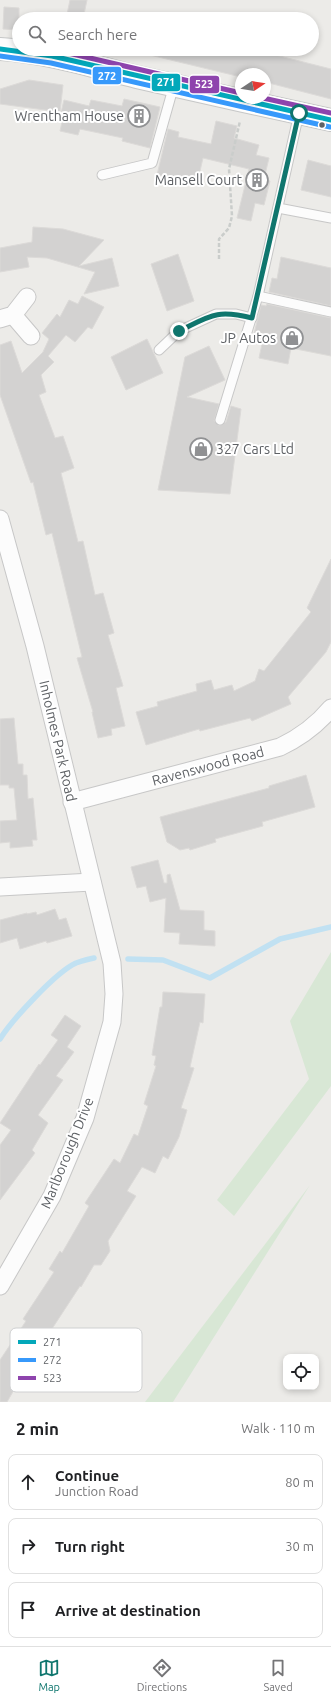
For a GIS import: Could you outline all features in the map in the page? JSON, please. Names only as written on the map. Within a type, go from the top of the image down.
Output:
[{"type":"street","points":[[0,49],[12,50]]},
{"type":"street","points":[[48,56],[235,99]]},
{"type":"street","points":[[258,104],[331,120]]},
{"type":"street","points":[[27,297],[7,317],[31,336]]},
{"type":"street","name":"Inholmes Park Road","points":[[0,519],[35,646],[112,963]]},
{"type":"street","name":"Ravenswood Road","points":[[72,802],[280,747],[298,739],[318,723],[331,708]]},
{"type":"street","points":[[0,887],[92,882]]},
{"type":"street","name":"Marlborough Drive","points":[[0,1286],[52,1196],[85,1118],[112,1022],[114,994],[112,963]]},
{"type":"lane","points":[[102,175],[152,163],[174,85]]},
{"type":"lane","points":[[220,420],[258,296],[299,113]]},
{"type":"lane","points":[[278,208],[331,218]]},
{"type":"lane","points":[[258,296],[331,312]]},
{"type":"lane","points":[[159,350],[179,331],[216,314],[236,314],[252,318]]},
{"type":"path","points":[[219,259],[219,239],[229,228],[232,216],[229,169],[244,104]]},
{"type":"green space","points":[[331,952],[331,1086],[234,1216],[217,1200],[309,1079],[290,1021]]},
{"type":"green space","points":[[310,1185],[173,1402],[145,1402]]},
{"type":"building","points":[[70,0],[87,0],[84,12],[67,12]]},
{"type":"building","points":[[4,7],[19,8],[19,12],[12,12],[12,30],[3,29]]},
{"type":"building","points":[[154,56],[280,56],[331,69],[331,99],[271,84],[271,68],[235,68],[235,76]]},
{"type":"building","points":[[29,80],[63,85],[60,112],[0,104],[0,89]]},
{"type":"building","points":[[124,99],[160,107],[150,148],[122,141],[123,138],[80,129],[78,135],[60,131],[62,122],[59,121],[64,100],[89,106],[91,100],[122,106]]},
{"type":"building","points":[[216,121],[237,126],[234,138],[259,145],[256,155],[269,158],[264,179],[270,181],[264,205],[255,203],[251,221],[237,218],[249,169],[203,158],[197,184],[157,175],[168,129],[179,132],[178,137],[211,144]]},
{"type":"building","points":[[308,160],[331,166],[331,197],[301,190]]},
{"type":"building","points":[[33,227],[63,229],[104,240],[79,266],[112,258],[119,286],[84,294],[95,272],[47,258],[27,257],[29,267],[0,272],[0,248],[32,242]]},
{"type":"building","points":[[178,254],[194,301],[167,311],[151,264]]},
{"type":"building","points":[[281,257],[331,268],[331,306],[269,292],[272,278],[277,279]]},
{"type":"building","points":[[82,296],[104,307],[92,329],[88,327],[75,342],[66,335],[48,356],[54,362],[41,375],[46,392],[39,395],[55,438],[63,436],[74,468],[61,473],[78,542],[83,541],[95,595],[103,593],[114,633],[108,635],[123,686],[116,688],[125,726],[111,729],[112,735],[98,738],[93,712],[77,658],[82,657],[52,533],[46,535],[33,482],[31,483],[0,395],[0,345],[11,341],[22,373],[43,352],[49,339],[42,333],[57,314],[60,317],[69,300],[78,304]]},
{"type":"building","name":"JP Autos","points":[[267,304],[331,318],[331,356],[291,348],[288,364],[259,358],[262,344],[252,342],[261,305],[266,306]]},
{"type":"building","points":[[147,339],[163,373],[126,390],[111,357]]},
{"type":"building","name":"327 Cars Ltd","points":[[209,346],[225,380],[187,397],[219,404],[214,421],[219,426],[226,422],[231,406],[241,409],[230,494],[158,490],[185,357]]},
{"type":"building","points":[[331,559],[331,642],[326,652],[288,697],[291,704],[252,721],[250,718],[200,731],[199,729],[146,745],[136,712],[158,706],[157,702],[197,691],[196,684],[211,680],[214,690],[232,685],[234,691],[255,681],[259,669],[264,671],[311,612],[307,608]]},
{"type":"building","points":[[14,718],[18,764],[23,764],[23,775],[27,775],[28,799],[33,798],[37,840],[32,840],[33,846],[10,848],[10,842],[0,843],[0,821],[17,820],[14,788],[9,788],[9,785],[0,785],[0,719]]},
{"type":"building","points":[[306,775],[315,807],[262,822],[263,826],[215,839],[216,842],[190,850],[189,848],[180,850],[167,842],[160,817],[269,788],[269,786]]},
{"type":"building","points":[[158,860],[164,883],[167,883],[167,875],[170,874],[180,910],[204,911],[204,930],[215,931],[215,946],[179,944],[180,933],[164,932],[166,898],[150,902],[146,886],[137,888],[131,867]]},
{"type":"building","points":[[55,909],[59,920],[66,918],[72,936],[47,943],[46,941],[20,949],[17,938],[0,943],[0,920],[27,913],[36,912],[37,915]]},
{"type":"building","points":[[163,992],[205,994],[203,1023],[200,1022],[190,1067],[194,1068],[181,1108],[187,1110],[179,1137],[168,1159],[163,1156],[155,1173],[142,1167],[127,1191],[136,1196],[108,1241],[110,1251],[101,1265],[94,1265],[81,1287],[80,1286],[53,1328],[21,1328],[26,1321],[23,1319],[54,1272],[49,1269],[60,1251],[62,1253],[89,1206],[85,1203],[114,1159],[120,1163],[134,1134],[138,1136],[148,1106],[144,1104],[156,1066],[154,1065],[156,1056],[152,1055],[160,1007],[162,1007]]},
{"type":"building","points":[[65,1015],[81,1026],[67,1047],[74,1052],[56,1076],[63,1080],[38,1115],[48,1123],[32,1150],[35,1153],[0,1200],[0,1145],[11,1130],[0,1123],[39,1064],[40,1065],[58,1040],[51,1035]]},
{"type":"building","points":[[10,1345],[10,1392],[13,1392],[7,1402],[0,1402],[0,1360]]},
{"type":"waterway","points":[[128,959],[163,960],[210,978],[280,939],[331,927]]},
{"type":"waterway","points":[[0,1039],[24,1009],[57,976],[76,963],[94,958]]},
{"type":"transit line","name":"271","points":[[0,49],[12,51]]},
{"type":"transit line","name":"272","points":[[0,56],[51,63],[330,127]]},
{"type":"transit line","name":"271","points":[[52,56],[331,120]]},
{"type":"transit line","name":"523","points":[[81,56],[235,92]]},
{"type":"transit line","name":"523","points":[[271,100],[331,113]]},
{"type":"place","name":"Wrentham House","points":[[139,116]]},
{"type":"place","name":"Mansell Court","points":[[257,180]]},
{"type":"place","name":"JP Autos","points":[[292,338]]},
{"type":"place","name":"327 Cars Ltd","points":[[201,449]]},
{"type":"route","points":[[179,331],[216,314],[236,314],[252,318],[299,113]]}]
